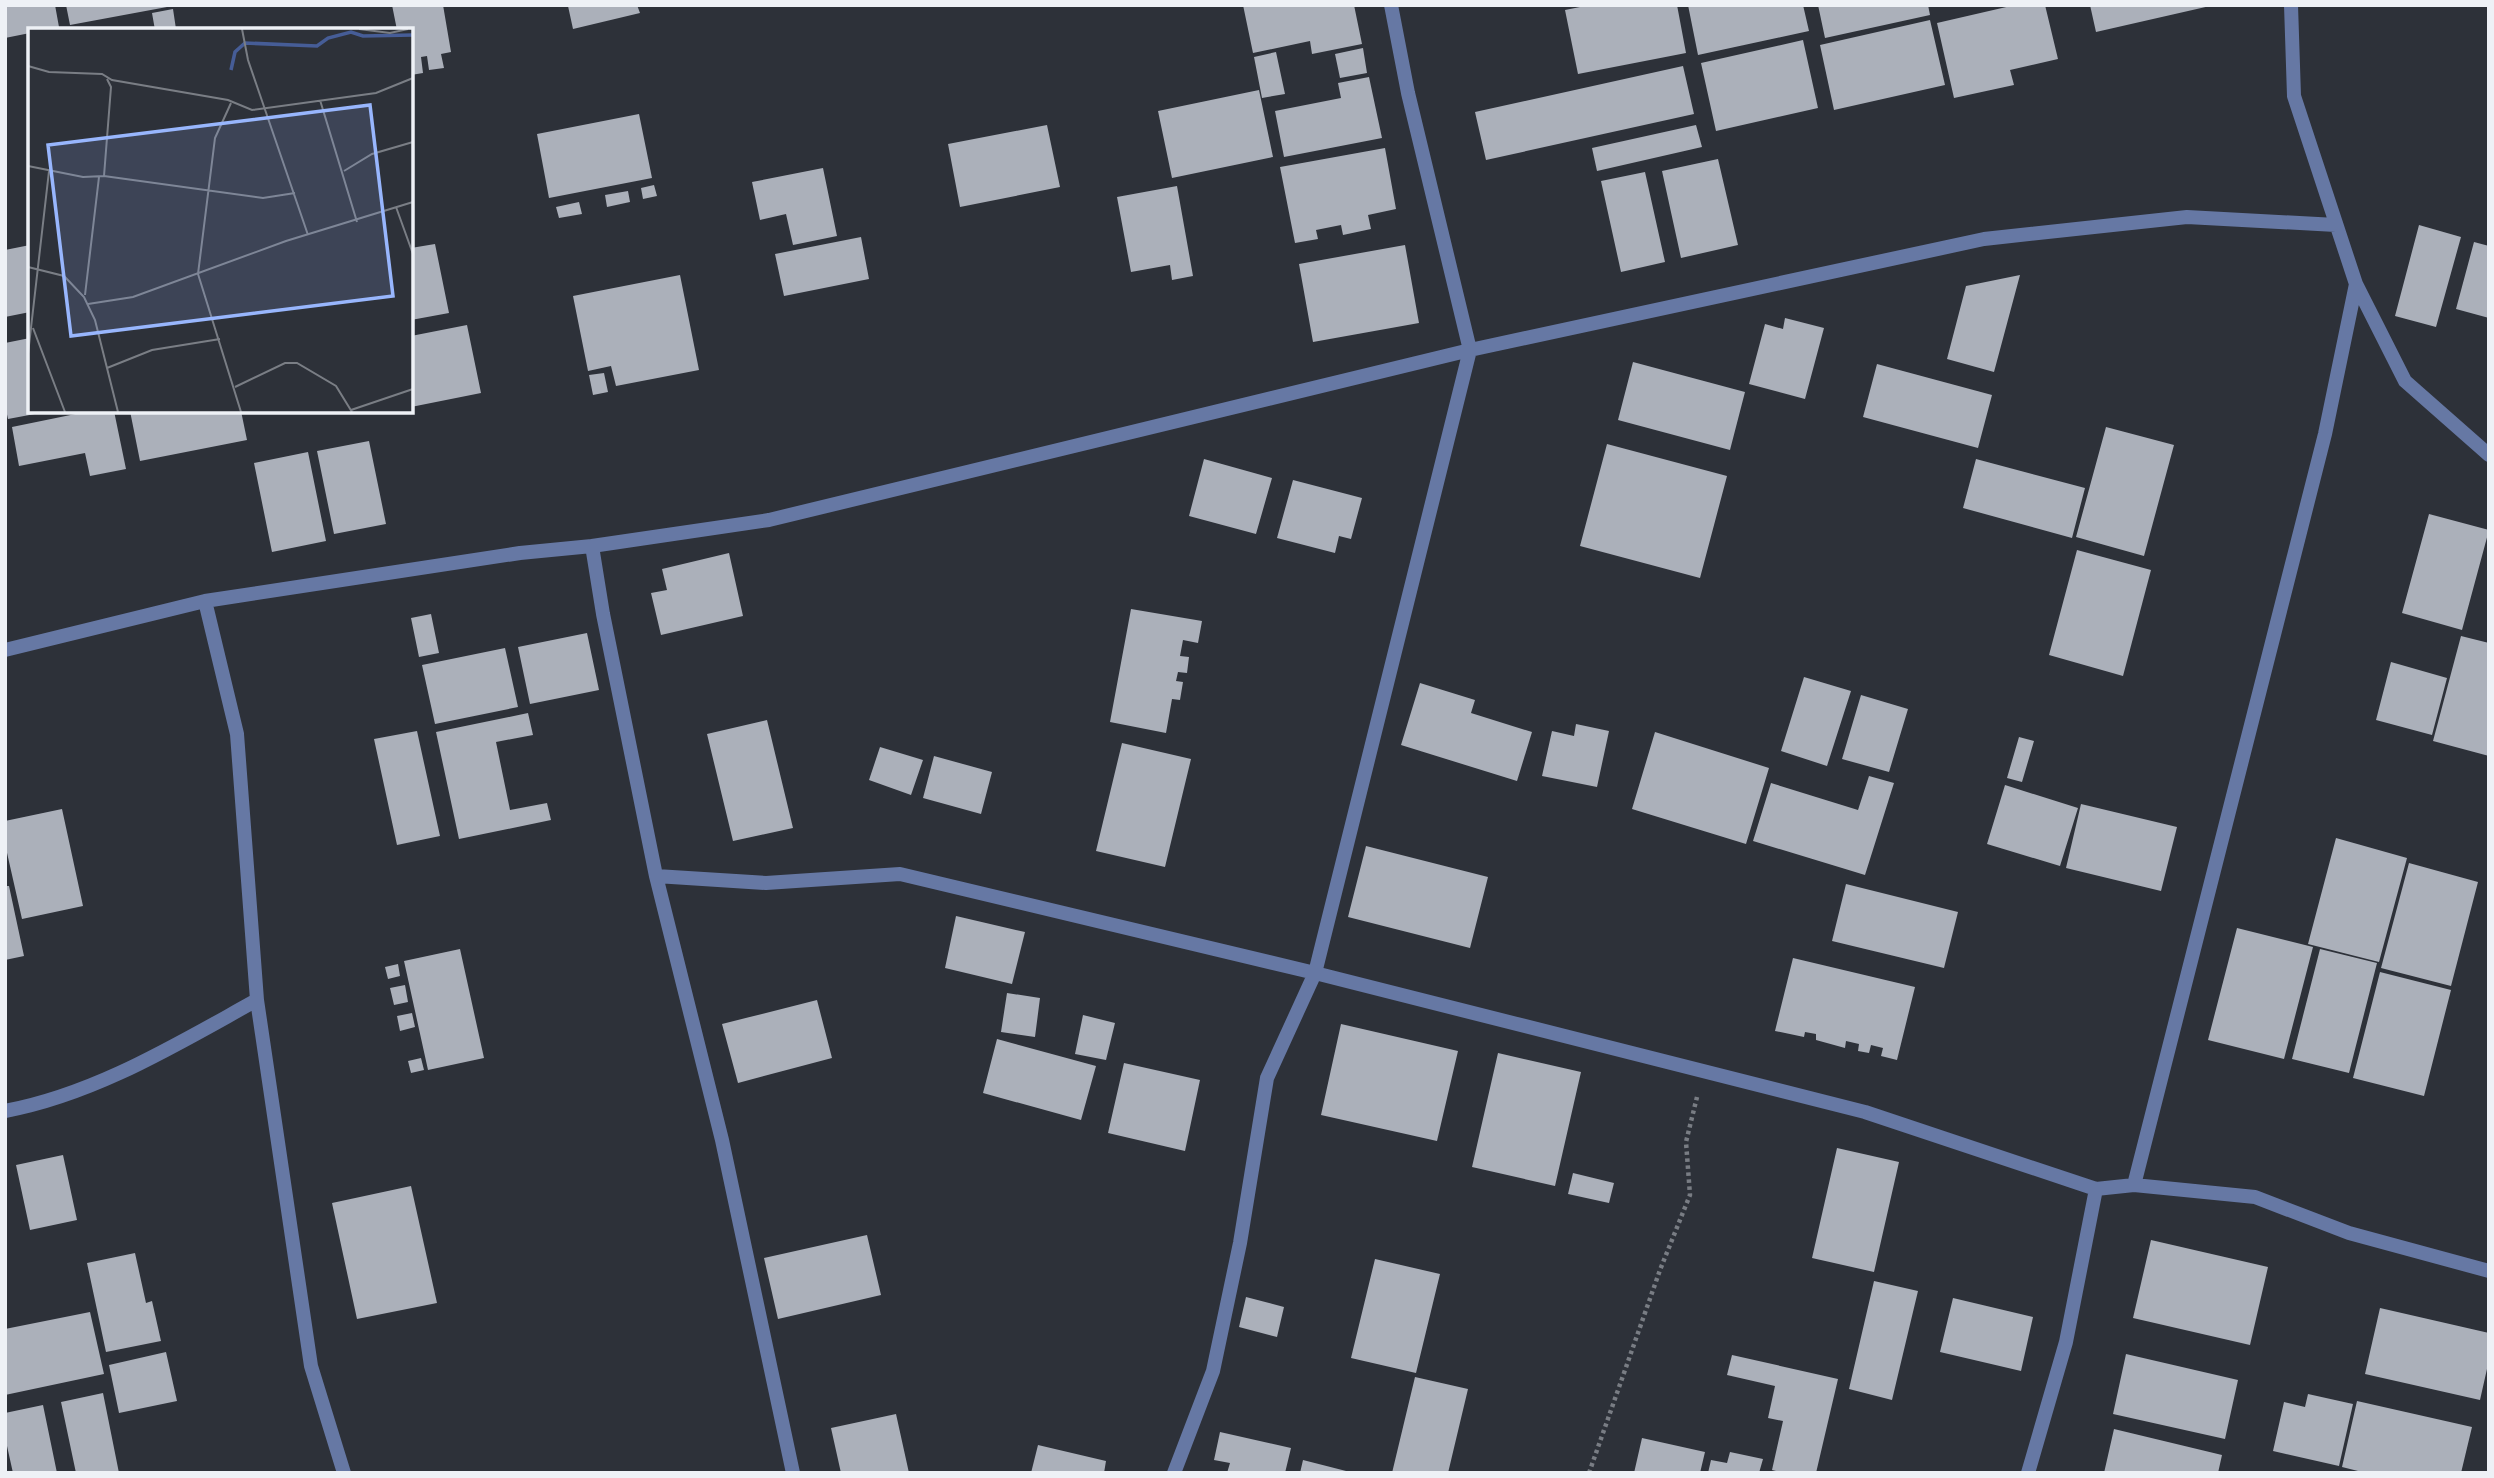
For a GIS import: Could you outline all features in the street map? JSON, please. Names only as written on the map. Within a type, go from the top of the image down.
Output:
[{"type":"street","points":[[1174,1473],[1213,1371],[1240,1243],[1267,1078],[1315,973],[1470,350],[1408,93],[1391,5]]},
{"type":"street","points":[[2291,5],[2294,96],[2356,284],[2405,382],[2489,455]]},
{"type":"street","points":[[5,650],[205,601],[520,553],[592,546],[769,520],[1470,350],[1984,239],[2187,217],[2336,225]]},
{"type":"street","points":[[2134,1185],[2325,434],[2356,284]]},
{"type":"street","points":[[592,546],[603,614],[656,876],[722,1140],[793,1473]]},
{"type":"street","points":[[205,601],[237,734],[257,1000],[311,1366],[344,1473]]},
{"type":"street","points":[[656,876],[766,883],[900,874],[1315,973],[1865,1112],[2096,1189],[2134,1185],[2255,1197],[2349,1233],[2489,1271]]},
{"type":"street","points":[[5,1111],[33,1106],[132,1068],[257,1000]]},
{"type":"street","points":[[2028,1473],[2066,1342],[2096,1189]]},
{"type":"path","points":[[1590,1473],[1660,1270],[1690,1195],[1686,1142],[1703,1072]]},
{"type":"building","points":[[5,5],[55,5],[59,27],[28,28],[28,33],[5,38]]},
{"type":"building","points":[[66,5],[166,5],[167,7],[70,25]]},
{"type":"building","points":[[392,5],[443,5],[451,52],[441,54],[444,68],[429,70],[427,56],[421,57],[423,73],[413,75],[413,28],[397,28]]},
{"type":"building","points":[[637,5],[640,13],[573,29],[568,6]]},
{"type":"building","points":[[1243,5],[1354,5],[1362,44],[1312,54],[1310,41],[1253,53]]},
{"type":"building","points":[[1590,5],[1677,5],[1686,53],[1578,74],[1565,10]]},
{"type":"building","points":[[1688,5],[1803,5],[1809,31],[1698,55]]},
{"type":"building","points":[[1818,5],[1928,5],[1930,15],[1825,38]]},
{"type":"building","points":[[2015,5],[2045,5],[2058,59],[2010,70],[2014,85],[1954,98],[1937,23]]},
{"type":"building","points":[[2090,5],[2210,5],[2210,6],[2096,32]]},
{"type":"building","points":[[173,9],[176,28],[155,28],[152,13]]},
{"type":"building","points":[[1930,20],[1945,85],[1834,110],[1820,45]]},
{"type":"building","points":[[1803,40],[1818,108],[1716,131],[1701,63]]},
{"type":"building","points":[[1363,48],[1367,73],[1340,78],[1335,54]]},
{"type":"building","points":[[1276,52],[1285,94],[1262,98],[1254,57]]},
{"type":"building","points":[[1683,66],[1694,114],[1486,160],[1475,112]]},
{"type":"building","points":[[1369,77],[1382,138],[1284,157],[1275,111],[1341,98],[1338,83]]},
{"type":"building","points":[[1259,90],[1273,157],[1172,178],[1158,111]]},
{"type":"building","points":[[639,114],[652,178],[549,198],[537,134]]},
{"type":"building","points":[[1047,125],[1060,187],[960,207],[948,144]]},
{"type":"building","points":[[1696,125],[1702,147],[1597,171],[1592,148]]},
{"type":"building","points":[[1385,148],[1396,209],[1368,215],[1371,229],[1343,235],[1341,225],[1316,230],[1318,239],[1295,243],[1280,167]]},
{"type":"building","points":[[1718,159],[1738,245],[1681,258],[1662,171]]},
{"type":"building","points":[[823,168],[837,236],[793,245],[786,214],[760,220],[752,182]]},
{"type":"building","points":[[1645,172],[1665,262],[1621,272],[1601,181]]},
{"type":"building","points":[[654,185],[657,196],[643,199],[641,188]]},
{"type":"building","points":[[1177,186],[1193,276],[1172,280],[1170,265],[1131,272],[1117,197]]},
{"type":"building","points":[[628,191],[630,202],[607,207],[605,195]]},
{"type":"building","points":[[579,202],[582,214],[559,218],[556,207]]},
{"type":"building","points":[[2419,225],[2461,237],[2436,327],[2395,316]]},
{"type":"building","points":[[861,237],[869,279],[784,296],[775,254]]},
{"type":"building","points":[[2474,242],[2489,246],[2489,318],[2456,309]]},
{"type":"building","points":[[435,244],[449,313],[413,320],[413,248]]},
{"type":"building","points":[[28,245],[28,312],[5,317],[5,250]]},
{"type":"building","points":[[1405,245],[1419,323],[1313,342],[1299,264]]},
{"type":"building","points":[[680,275],[699,370],[616,386],[611,366],[588,371],[573,296]]},
{"type":"building","points":[[2020,275],[1994,372],[1947,359],[1966,286]]},
{"type":"building","points":[[1785,318],[1824,328],[1805,399],[1749,384],[1765,324],[1783,329]]},
{"type":"building","points":[[467,325],[481,393],[413,407],[413,336]]},
{"type":"building","points":[[28,338],[28,413],[40,413],[8,419],[5,405],[5,343]]},
{"type":"building","points":[[1633,362],[1745,392],[1730,450],[1618,420]]},
{"type":"building","points":[[1877,364],[1992,395],[1978,448],[1863,417]]},
{"type":"building","points":[[604,373],[608,392],[593,395],[589,375]]},
{"type":"building","points":[[80,413],[114,413],[126,469],[90,476],[85,453],[19,466],[12,427]]},
{"type":"building","points":[[130,413],[241,413],[247,440],[140,461]]},
{"type":"building","points":[[2106,427],[2174,445],[2144,556],[2076,537]]},
{"type":"building","points":[[369,441],[386,524],[334,534],[317,451]]},
{"type":"building","points":[[1607,444],[1727,476],[1700,578],[1580,546]]},
{"type":"building","points":[[308,452],[326,541],[272,552],[254,463]]},
{"type":"building","points":[[1204,459],[1272,478],[1256,534],[1189,516]]},
{"type":"building","points":[[1976,459],[2085,488],[2072,538],[1963,508]]},
{"type":"building","points":[[1293,480],[1362,498],[1351,539],[1339,536],[1335,553],[1277,538]]},
{"type":"building","points":[[2429,514],[2489,530],[2462,630],[2402,613]]},
{"type":"building","points":[[2077,550],[2151,570],[2123,676],[2049,655]]},
{"type":"building","points":[[729,553],[743,616],[661,635],[651,593],[667,590],[662,569]]},
{"type":"building","points":[[1131,609],[1202,621],[1198,643],[1183,640],[1180,656],[1189,657],[1187,673],[1178,672],[1176,681],[1183,682],[1180,700],[1172,699],[1166,733],[1110,722]]},
{"type":"building","points":[[431,614],[439,653],[419,657],[411,618]]},
{"type":"building","points":[[587,633],[599,690],[530,704],[518,647]]},
{"type":"building","points":[[2461,636],[2489,643],[2489,756],[2433,741]]},
{"type":"building","points":[[505,648],[518,707],[435,724],[422,665]]},
{"type":"building","points":[[2391,662],[2447,678],[2432,735],[2376,720]]},
{"type":"building","points":[[1804,677],[1851,691],[1827,766],[1781,751]]},
{"type":"building","points":[[1420,683],[1475,700],[1471,713],[1532,732],[1517,781],[1401,745]]},
{"type":"building","points":[[1861,695],[1908,709],[1889,772],[1842,759]]},
{"type":"building","points":[[528,713],[533,735],[496,742],[510,810],[547,803],[551,820],[459,839],[436,732]]},
{"type":"building","points":[[767,720],[793,828],[733,841],[707,734]]},
{"type":"building","points":[[1576,724],[1609,731],[1597,787],[1542,776],[1552,731],[1574,736]]},
{"type":"building","points":[[417,731],[440,836],[397,845],[374,739]]},
{"type":"building","points":[[1655,732],[1769,768],[1746,844],[1632,809]]},
{"type":"building","points":[[2019,737],[2034,741],[2022,782],[2007,778]]},
{"type":"building","points":[[1122,743],[1191,759],[1165,867],[1096,851]]},
{"type":"building","points":[[880,747],[923,760],[911,795],[869,780]]},
{"type":"building","points":[[934,756],[992,772],[981,814],[923,798]]},
{"type":"building","points":[[1869,776],[1894,783],[1865,875],[1753,841],[1771,783],[1858,810]]},
{"type":"building","points":[[2005,785],[2078,808],[2060,866],[1987,844]]},
{"type":"building","points":[[2081,804],[2177,827],[2161,891],[2066,868]]},
{"type":"building","points":[[62,809],[83,906],[22,919],[5,844],[5,821]]},
{"type":"building","points":[[2336,838],[2407,858],[2379,962],[2308,944]]},
{"type":"building","points":[[1366,846],[1488,877],[1470,948],[1348,917]]},
{"type":"building","points":[[2409,863],[2478,882],[2451,986],[2381,968]]},
{"type":"building","points":[[1846,884],[1958,912],[1944,968],[1832,941]]},
{"type":"building","points":[[5,886],[9,886],[24,956],[5,960]]},
{"type":"building","points":[[956,916],[1025,932],[1012,984],[945,968]]},
{"type":"building","points":[[2237,928],[2313,947],[2284,1059],[2208,1040]]},
{"type":"building","points":[[460,949],[484,1058],[428,1070],[404,961]]},
{"type":"building","points":[[2320,949],[2377,963],[2349,1073],[2292,1059]]},
{"type":"building","points":[[1793,958],[1915,987],[1897,1060],[1881,1056],[1883,1048],[1871,1045],[1869,1053],[1858,1051],[1859,1044],[1846,1041],[1845,1048],[1816,1040],[1816,1034],[1805,1032],[1804,1037],[1775,1031]]},
{"type":"building","points":[[398,964],[400,976],[388,979],[385,967]]},
{"type":"building","points":[[2380,972],[2451,990],[2424,1096],[2353,1078]]},
{"type":"building","points":[[405,985],[408,1002],[394,1005],[390,988]]},
{"type":"building","points":[[1007,993],[1040,998],[1035,1037],[1001,1032]]},
{"type":"building","points":[[817,1000],[832,1058],[738,1083],[722,1024]]},
{"type":"building","points":[[412,1013],[415,1027],[400,1031],[397,1016]]},
{"type":"building","points":[[1083,1015],[1115,1023],[1106,1060],[1075,1054]]},
{"type":"building","points":[[1341,1024],[1458,1051],[1437,1141],[1321,1115]]},
{"type":"building","points":[[997,1039],[1096,1066],[1081,1120],[983,1093]]},
{"type":"building","points":[[1498,1053],[1581,1072],[1555,1186],[1472,1167]]},
{"type":"building","points":[[421,1058],[424,1070],[411,1073],[408,1061]]},
{"type":"building","points":[[1124,1063],[1200,1080],[1185,1151],[1108,1133]]},
{"type":"building","points":[[1837,1148],[1899,1162],[1874,1272],[1812,1258]]},
{"type":"building","points":[[63,1155],[77,1220],[30,1230],[16,1165]]},
{"type":"building","points":[[1573,1173],[1614,1183],[1609,1203],[1568,1194]]},
{"type":"building","points":[[411,1186],[437,1303],[357,1319],[332,1203]]},
{"type":"building","points":[[867,1235],[881,1295],[778,1319],[764,1258]]},
{"type":"building","points":[[2151,1240],[2268,1267],[2250,1345],[2133,1318]]},
{"type":"building","points":[[135,1253],[146,1303],[152,1301],[161,1341],[106,1352],[87,1263]]},
{"type":"building","points":[[1375,1259],[1440,1274],[1416,1373],[1351,1358]]},
{"type":"building","points":[[1874,1281],[1918,1291],[1892,1400],[1849,1389]]},
{"type":"building","points":[[1246,1297],[1284,1307],[1277,1337],[1239,1327]]},
{"type":"building","points":[[1953,1298],[2033,1317],[2021,1371],[1940,1352]]},
{"type":"building","points":[[2380,1308],[2489,1333],[2489,1360],[2480,1400],[2365,1374]]},
{"type":"building","points":[[90,1312],[104,1374],[5,1395],[5,1329]]},
{"type":"building","points":[[166,1352],[177,1401],[119,1413],[109,1365]]},
{"type":"building","points":[[2126,1354],[2238,1380],[2225,1439],[2113,1414]]},
{"type":"building","points":[[1732,1355],[1838,1379],[1816,1473],[1784,1473],[1772,1470],[1783,1421],[1768,1418],[1775,1386],[1727,1375]]},
{"type":"building","points":[[1415,1377],[1468,1389],[1448,1473],[1392,1473]]},
{"type":"building","points":[[103,1393],[119,1473],[76,1473],[61,1402]]},
{"type":"building","points":[[2308,1394],[2353,1404],[2339,1466],[2273,1451],[2284,1402],[2305,1407]]},
{"type":"building","points":[[2357,1401],[2472,1427],[2461,1473],[2366,1473],[2342,1467]]},
{"type":"building","points":[[43,1405],[57,1473],[13,1473],[5,1437],[5,1413]]},
{"type":"building","points":[[896,1414],[909,1473],[841,1473],[831,1428]]},
{"type":"building","points":[[2114,1429],[2222,1455],[2218,1473],[2104,1473]]},
{"type":"building","points":[[1220,1432],[1291,1448],[1285,1473],[1227,1473],[1230,1463],[1214,1460]]},
{"type":"building","points":[[1642,1438],[1705,1452],[1700,1473],[1634,1473]]},
{"type":"building","points":[[1038,1445],[1106,1461],[1104,1473],[1031,1473]]},
{"type":"building","points":[[1730,1452],[1763,1459],[1759,1473],[1708,1473],[1711,1460],[1727,1463]]},
{"type":"building","points":[[1303,1460],[1350,1472],[1350,1473],[1300,1473]]}]
